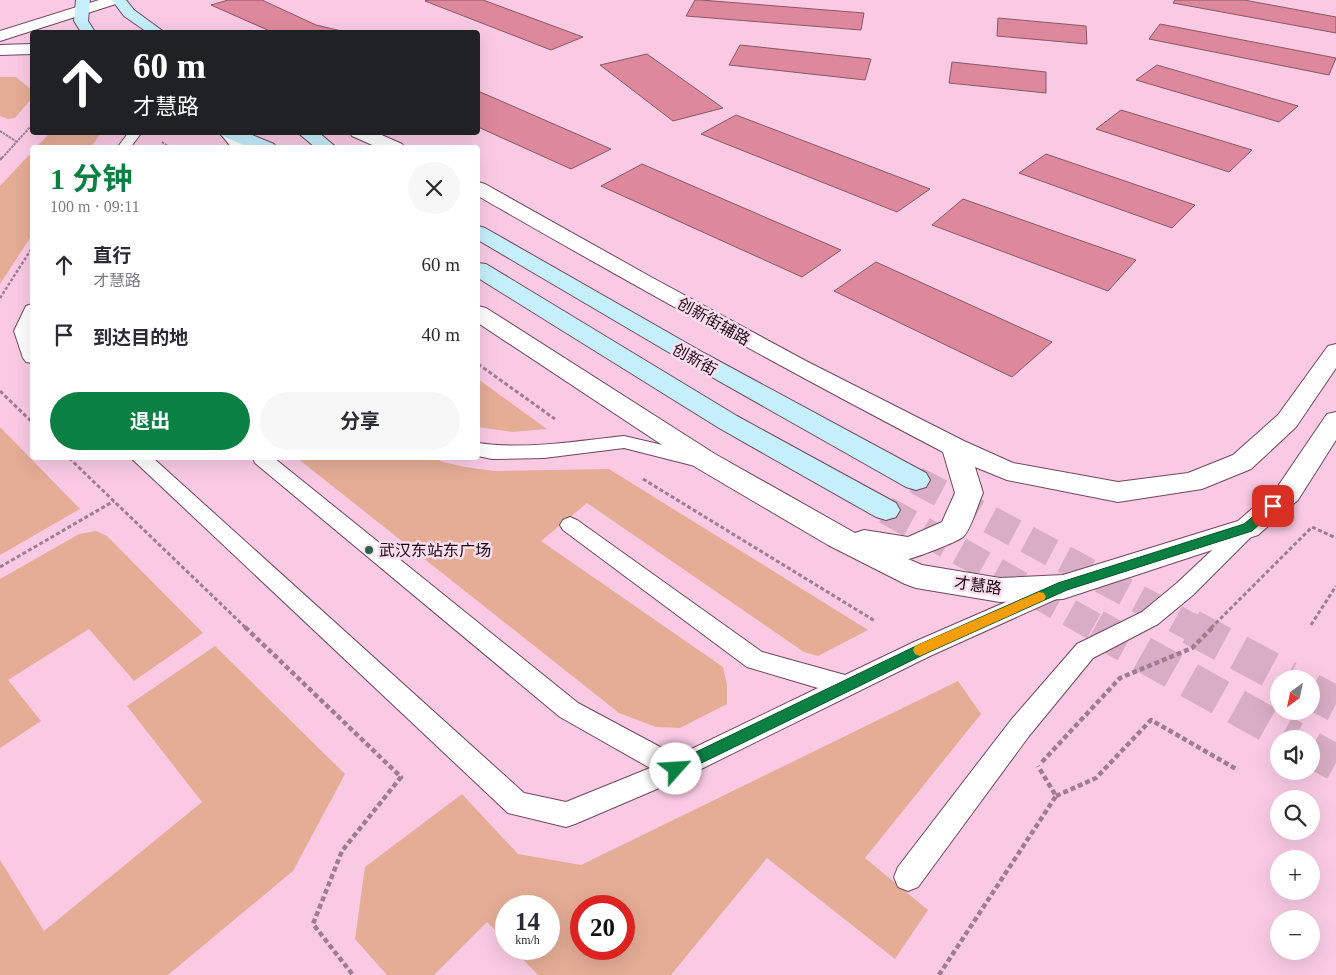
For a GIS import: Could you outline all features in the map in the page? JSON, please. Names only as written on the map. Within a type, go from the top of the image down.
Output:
[{"type":"main road","points":[[119,0],[130,12],[153,30]]},
{"type":"main road","points":[[83,3],[81,21],[87,30]]},
{"type":"main road","points":[[236,135],[260,145]]},
{"type":"main road","points":[[310,135],[324,145]]},
{"type":"main road","name":"创新街","points":[[480,233],[603,307],[714,370],[916,480]]},
{"type":"main road","points":[[480,270],[728,422],[886,510]]},
{"type":"street","points":[[0,26],[83,3],[114,0]]},
{"type":"street","points":[[0,36],[83,3]]},
{"type":"street","points":[[0,50],[30,49]]},
{"type":"street","points":[[231,135],[239,145]]},
{"type":"street","points":[[365,135],[389,145]]},
{"type":"street","name":"创新街辅路","points":[[480,189],[771,352],[955,447]]},
{"type":"street","points":[[480,314],[706,461],[838,537],[910,548],[953,529],[969,493],[955,447]]},
{"type":"street","points":[[955,447],[1007,471],[1118,492],[1192,482],[1242,462],[1287,420],[1336,351]]},
{"type":"street","name":"才慧路","points":[[838,537],[916,576],[1000,590],[1063,587],[1248,528],[1288,493],[1336,420]]},
{"type":"lane","points":[[30,314],[22,332],[30,353]]},
{"type":"lane","points":[[480,450],[492,452],[544,451],[624,442],[706,461]]},
{"type":"lane","points":[[142,460],[517,804],[566,815],[676,769],[922,649],[1063,587]]},
{"type":"lane","points":[[264,460],[569,710],[676,769]]},
{"type":"lane","points":[[570,525],[755,660],[846,686]]},
{"type":"lane","points":[[908,877],[1020,728],[1085,651],[1150,618],[1185,589],[1248,528]]},
{"type":"path","points":[[0,160],[30,127]]},
{"type":"path","points":[[0,131],[17,142]]},
{"type":"path","points":[[0,298],[30,251]]},
{"type":"path","points":[[480,365],[563,425]]},
{"type":"path","points":[[0,391],[30,420]]},
{"type":"path","points":[[71,460],[401,777],[342,851],[313,924],[353,975]]},
{"type":"path","points":[[642,478],[875,622]]},
{"type":"path","points":[[0,567],[114,501]]},
{"type":"path","points":[[1056,796],[1037,767],[1120,678],[1192,648],[1312,527],[1336,538]]},
{"type":"path","points":[[1311,625],[1336,586]]},
{"type":"path","points":[[939,975],[1056,796],[1096,778],[1151,720],[1238,770]]},
{"type":"shaded area","points":[[0,77],[16,77],[30,88],[30,100],[15,118],[8,119],[0,116]]},
{"type":"shaded area","points":[[48,135],[100,135],[92,145],[38,145]]},
{"type":"shaded area","points":[[30,154],[30,238],[0,284],[0,186]]},
{"type":"shaded area","points":[[480,380],[547,429],[512,432],[480,427]]},
{"type":"shaded area","points":[[0,427],[30,458],[30,460],[32,460],[80,509],[0,555]]},
{"type":"shaded area","points":[[300,460],[439,460],[465,467],[494,471],[609,469],[868,630],[818,656],[804,652],[587,503],[541,541],[723,667],[727,685],[727,704],[680,728],[656,727],[619,713]]},
{"type":"shaded area","points":[[96,531],[107,536],[203,633],[134,681],[89,629],[8,680],[41,721],[0,748],[0,579],[79,534]]},
{"type":"shaded area","points":[[215,646],[345,774],[293,871],[168,975],[0,975],[0,860],[44,931],[202,802],[127,706]]},
{"type":"shaded area","points":[[958,681],[981,714],[865,858],[928,910],[895,959],[767,858],[671,975],[538,975],[524,960],[560,960],[560,895],[495,895],[495,930],[487,922],[434,975],[387,975],[355,939],[365,867],[462,794],[518,854],[581,865]]},
{"type":"building","points":[[228,0],[262,0],[316,25],[337,30],[267,30],[211,5]]},
{"type":"building","points":[[483,0],[583,37],[551,50],[425,1]]},
{"type":"building","points":[[695,0],[864,13],[861,30],[686,16]]},
{"type":"building","points":[[1175,0],[1244,0],[1336,17],[1336,33],[1173,3]]},
{"type":"building","points":[[998,18],[1086,26],[1087,44],[997,36]]},
{"type":"building","points":[[1160,24],[1336,58],[1329,75],[1149,39]]},
{"type":"building","points":[[740,45],[871,59],[865,80],[729,65]]},
{"type":"building","points":[[647,54],[723,108],[673,121],[600,65]]},
{"type":"building","points":[[952,62],[1046,72],[1046,93],[949,83]]},
{"type":"building","points":[[1157,65],[1298,106],[1279,122],[1136,80]]},
{"type":"building","points":[[480,92],[611,149],[571,169],[480,128]]},
{"type":"building","points":[[1121,110],[1252,150],[1229,172],[1096,129]]},
{"type":"building","points":[[736,115],[930,189],[897,212],[701,134]]},
{"type":"building","points":[[1046,154],[1195,205],[1172,228],[1019,173]]},
{"type":"building","points":[[642,164],[841,250],[802,277],[601,186]]},
{"type":"building","points":[[963,199],[1136,260],[1108,291],[932,225]]},
{"type":"building","points":[[876,262],[1052,342],[1012,377],[834,291]]},
{"type":"tunnel","points":[[916,480],[1193,628]]},
{"type":"tunnel","points":[[886,510],[1097,628]]},
{"type":"tunnel","points":[[1095,627],[1278,730]]},
{"type":"tunnel","points":[[1191,627],[1271,670]]},
{"type":"tunnel","points":[[1320,696],[1336,704]]},
{"type":"tunnel","points":[[1320,754],[1336,763]]},
{"type":"slow traffic","points":[[920,650],[1039,597]]},
{"type":"place","name":"武汉东站东广场","points":[[369,550]]},
{"type":"route","points":[[676,769],[922,649],[1063,587],[1248,528],[1273,506]]}]
